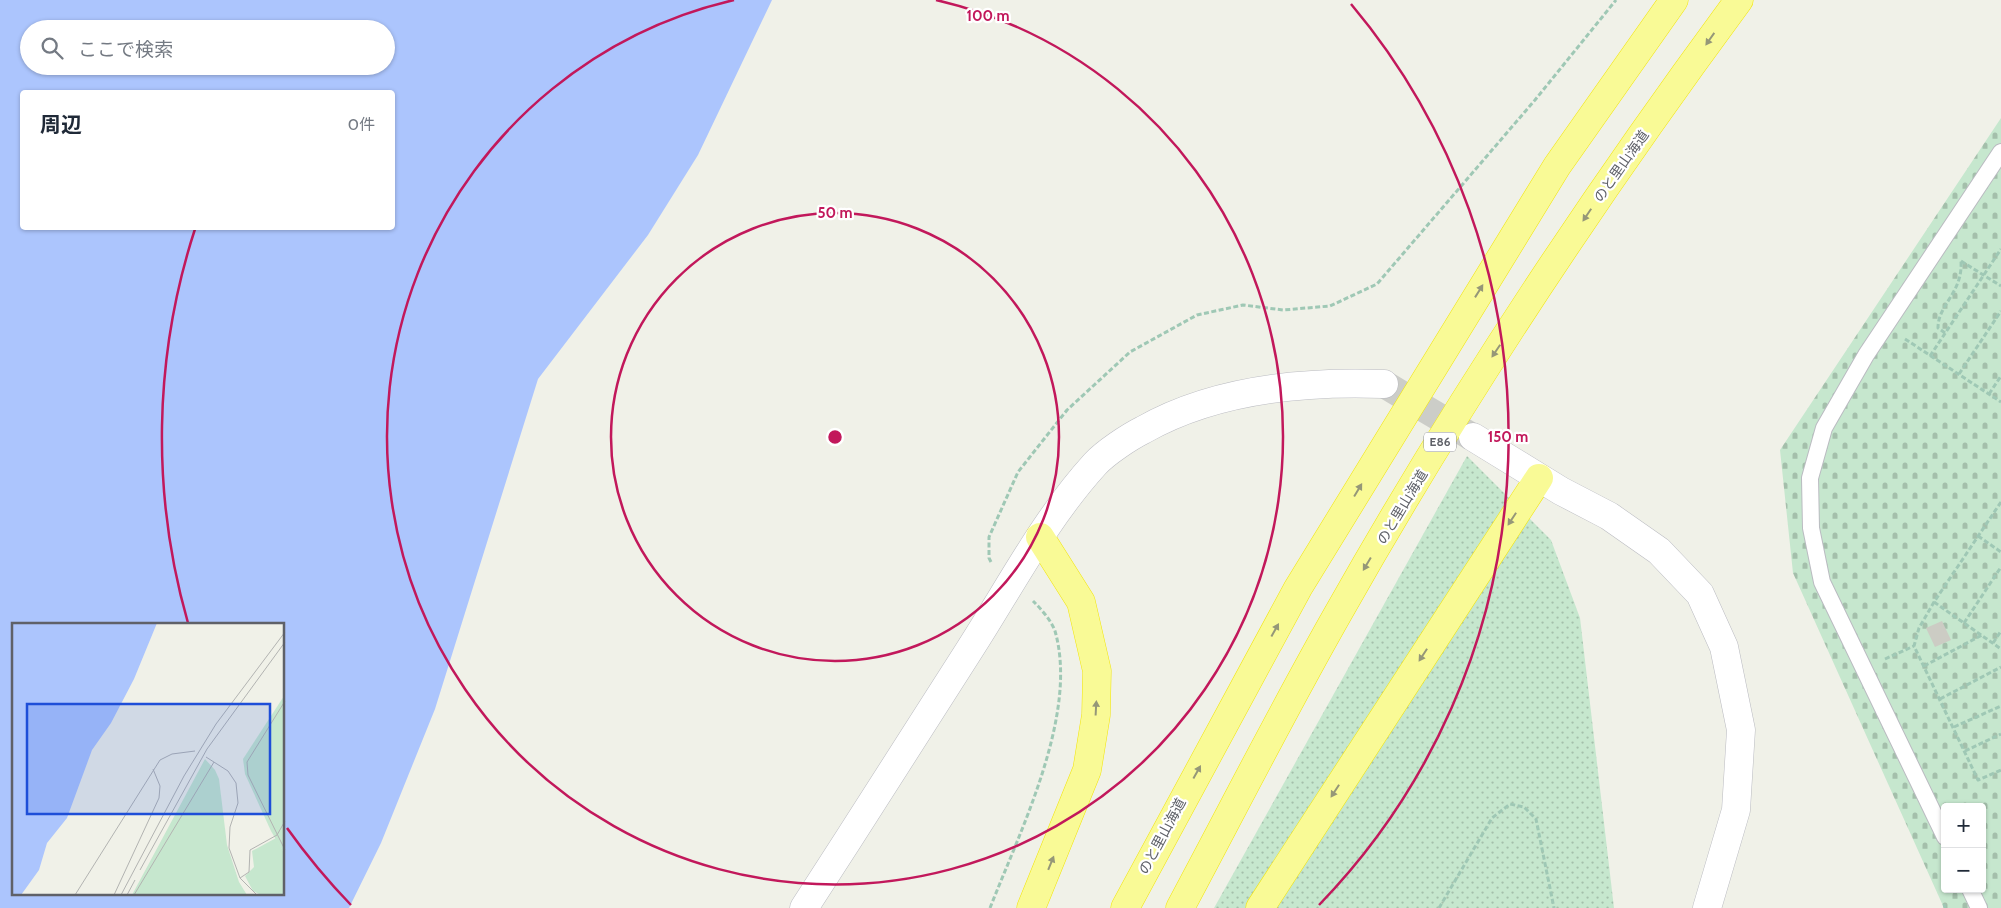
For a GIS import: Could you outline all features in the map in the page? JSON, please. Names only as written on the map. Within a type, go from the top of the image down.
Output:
[{"type":"highway","name":"のと里山海道","points":[[1125,908],[1298,588],[1557,166],[1674,0]]},
{"type":"highway","name":"のと里山海道","points":[[1180,908],[1340,610],[1485,367],[1601,194],[1739,0]]},
{"type":"highway","points":[[1260,908],[1539,478]]},
{"type":"highway","points":[[1031,908],[1087,770],[1096,715],[1097,671],[1081,602],[1040,537]]},
{"type":"street","points":[[804,908],[1040,537],[1096,463],[1151,426],[1194,407],[1240,394],[1340,383],[1384,384]]},
{"type":"street","points":[[1473,437],[1539,478],[1609,516],[1658,551],[1700,594],[1724,647],[1741,730],[1736,810],[1708,908]]},
{"type":"lane","points":[[1941,829],[1822,582],[1811,528],[1810,478],[1824,428],[1866,355],[2001,152]]},
{"type":"lane","points":[[1972,893],[1979,908]]},
{"type":"path","points":[[1930,356],[2001,249]]},
{"type":"path","points":[[1945,333],[1938,328],[1938,320],[1960,282],[1961,261],[2001,286]]},
{"type":"path","points":[[1959,374],[2001,311]]},
{"type":"path","points":[[1901,336],[2001,402]]},
{"type":"path","points":[[1989,394],[2001,376]]},
{"type":"path","points":[[2001,502],[1934,602],[1919,628],[1914,646],[1978,780],[2001,770]]},
{"type":"path","points":[[1978,536],[2001,552]]},
{"type":"path","points":[[1964,623],[2001,566]]},
{"type":"path","points":[[1934,602],[2001,649]]},
{"type":"path","points":[[1993,643],[2001,631]]},
{"type":"path","points":[[1924,666],[1982,635]]},
{"type":"path","points":[[1883,661],[1914,646]]},
{"type":"path","points":[[1940,699],[2001,667]]},
{"type":"path","points":[[1954,728],[2001,706]]},
{"type":"path","points":[[1965,751],[2001,734]]},
{"type":"path","points":[[1439,908],[1492,818],[1510,804],[1524,807],[1536,819],[1554,908]]},
{"type":"green space","points":[[2001,118],[2001,908],[1944,908],[1793,573],[1780,450]]},
{"type":"green space","points":[[1467,456],[1551,540],[1580,618],[1614,908],[1214,908]]},
{"type":"water","points":[[0,0],[772,0],[698,155],[648,235],[538,379],[435,709],[381,843],[349,908],[0,908]]},
{"type":"building","points":[[1942,621],[1951,640],[1935,647],[1926,628]]},
{"type":"tunnel","points":[[1384,384],[1472,437]]}]
